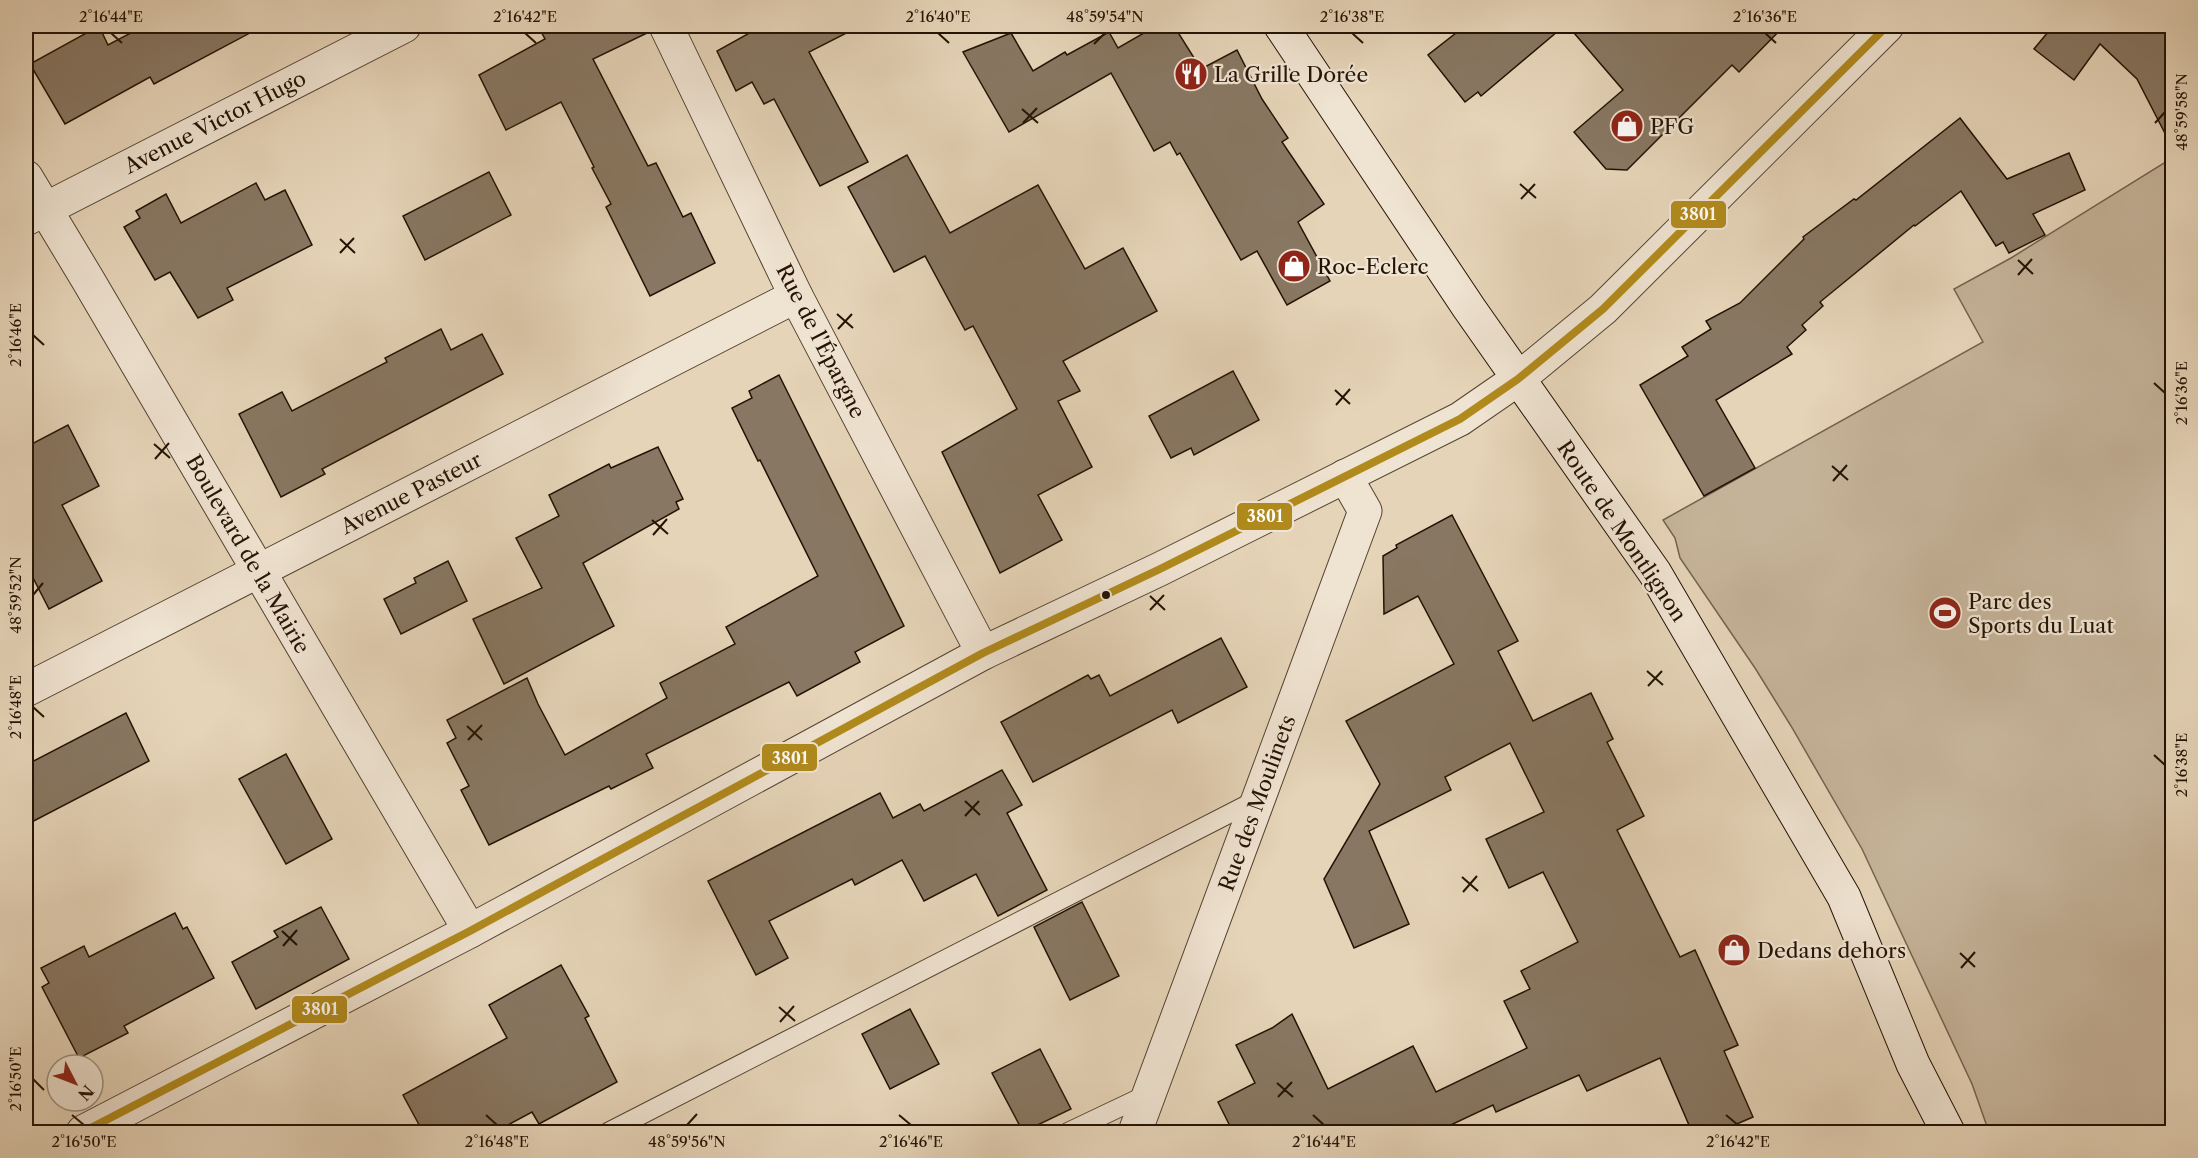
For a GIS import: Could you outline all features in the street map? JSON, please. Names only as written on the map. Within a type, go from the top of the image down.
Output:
[{"type":"street","name":"Avenue Victor Hugo","points":[[35,214],[404,26]]},
{"type":"street","name":"Rue de l'Épargne","points":[[666,26],[796,296],[983,653]]},
{"type":"street","name":"Route de Montlignon","points":[[1281,26],[1468,308],[1655,573],[1844,897],[1913,1064],[1948,1132]]},
{"type":"street","points":[[83,1132],[470,931],[983,653],[1160,569],[1460,419],[1518,378],[1603,309],[1887,26]]},
{"type":"street","name":"Boulevard de la Mairie","points":[[26,177],[35,214],[88,280],[470,931]]},
{"type":"street","name":"Avenue Pasteur","points":[[26,690],[796,296]]},
{"type":"street","name":"Rue des Moulinets","points":[[1135,1132],[1365,511],[1345,476]]},
{"type":"street","name":"Route de Montlignon","points":[[1913,1064],[1930,1132]]},
{"type":"lane","points":[[608,1132],[1258,799]]},
{"type":"lane","points":[[1068,1132],[1150,1093]]},
{"type":"shaded area","name":"Parc des Sports du Luat","points":[[2172,158],[2172,1132],[1989,1132],[1972,1084],[1862,849],[1755,668],[1680,558],[1675,538],[1663,520],[1983,342],[1954,289],[2011,258]]},
{"type":"building","points":[[99,26],[108,45],[144,26],[263,26],[154,84],[150,77],[65,124],[30,64]]},
{"type":"building","points":[[538,26],[647,26],[649,32],[593,59],[648,166],[656,163],[683,217],[691,213],[715,263],[650,296],[606,207],[611,204],[561,102],[506,130],[479,75],[545,39]]},
{"type":"building","points":[[762,26],[860,26],[809,52],[868,162],[820,186],[774,99],[764,104],[752,82],[736,91],[717,51]]},
{"type":"building","points":[[1156,26],[1174,26],[1201,69],[1237,50],[1262,99],[1288,138],[1282,142],[1324,204],[1298,222],[1330,281],[1287,305],[1257,251],[1241,260],[1180,153],[1177,155],[1170,142],[1154,151],[1111,73],[1009,132],[963,52],[1011,33],[1033,71],[1065,52],[1067,55],[1109,32],[1118,48]]},
{"type":"building","points":[[1465,26],[1564,26],[1481,96],[1478,92],[1465,102],[1428,55]]},
{"type":"building","points":[[1568,26],[1784,26],[1739,72],[1732,65],[1627,170],[1606,169],[1574,132],[1623,90]]},
{"type":"building","points":[[2053,26],[2172,26],[2172,147],[2137,79],[2100,44],[2074,80],[2034,49]]},
{"type":"building","points":[[1960,118],[2007,179],[2069,153],[2085,190],[2033,214],[2045,235],[2009,253],[2003,242],[1996,246],[1961,191],[1914,225],[1820,302],[1823,306],[1802,325],[1806,330],[1787,347],[1792,354],[1716,400],[1755,468],[1704,496],[1640,385],[1688,356],[1682,347],[1711,329],[1706,321],[1740,303],[1804,239],[1803,237],[1854,199],[1856,200]]},
{"type":"building","points":[[907,155],[950,233],[1038,185],[1085,269],[1123,248],[1157,311],[1063,361],[1080,391],[1058,401],[1092,467],[1038,495],[1062,540],[1000,573],[942,452],[1017,409],[973,326],[965,330],[925,256],[894,272],[848,187]]},
{"type":"building","points":[[489,172],[511,215],[425,260],[403,216]]},
{"type":"building","points":[[256,183],[265,200],[285,190],[312,245],[227,288],[233,300],[198,318],[170,272],[155,280],[124,227],[140,218],[136,211],[166,194],[181,223]]},
{"type":"building","points":[[441,329],[451,350],[482,334],[503,374],[322,469],[325,474],[281,497],[239,414],[282,392],[292,411],[387,362],[385,358]]},
{"type":"building","points":[[1233,371],[1259,420],[1194,455],[1191,448],[1171,458],[1149,416]]},
{"type":"building","points":[[779,375],[904,626],[855,652],[860,662],[797,696],[789,682],[646,754],[653,768],[611,789],[609,786],[489,845],[461,790],[469,786],[447,743],[456,738],[447,720],[527,678],[565,755],[667,698],[660,683],[735,644],[726,627],[818,576],[732,408],[752,398],[749,391]]},
{"type":"building","points":[[68,425],[99,486],[62,505],[102,581],[49,609],[26,564],[26,437],[30,445]]},
{"type":"building","points":[[658,447],[683,499],[676,502],[679,509],[583,563],[614,626],[504,684],[473,619],[542,588],[516,538],[559,516],[549,495],[609,464],[611,468]]},
{"type":"building","points":[[1452,515],[1518,641],[1498,651],[1533,721],[1591,693],[1613,739],[1607,742],[1644,816],[1617,830],[1680,957],[1695,950],[1738,1045],[1724,1051],[1753,1117],[1718,1132],[1692,1132],[1660,1058],[1587,1091],[1579,1075],[1496,1112],[1493,1105],[1436,1132],[1233,1132],[1218,1102],[1255,1083],[1236,1045],[1272,1028],[1292,1014],[1328,1089],[1413,1046],[1436,1092],[1527,1048],[1504,1001],[1530,989],[1521,971],[1578,942],[1543,872],[1509,888],[1486,839],[1544,812],[1510,743],[1445,777],[1451,790],[1369,831],[1409,924],[1354,948],[1324,879],[1380,784],[1346,721],[1454,664],[1418,596],[1384,614],[1383,556],[1397,548],[1396,545]]},
{"type":"building","points":[[448,561],[467,601],[401,634],[384,599],[416,583],[414,578]]},
{"type":"building","points":[[1221,638],[1247,687],[1178,723],[1172,710],[1033,782],[1001,722],[1088,675],[1091,679],[1099,675],[1110,696]]},
{"type":"building","points":[[126,713],[149,761],[26,825],[26,765]]},
{"type":"building","points":[[286,754],[332,839],[286,864],[239,779]]},
{"type":"building","points":[[1002,770],[1022,805],[1007,813],[1047,890],[998,916],[976,874],[924,901],[902,860],[855,885],[852,879],[769,921],[788,958],[756,975],[708,881],[880,793],[893,818],[920,804],[924,811]]},
{"type":"building","points":[[1082,902],[1119,976],[1070,1000],[1034,927]]},
{"type":"building","points":[[321,907],[349,959],[256,1009],[232,962],[278,937],[274,931]]},
{"type":"building","points":[[175,913],[183,929],[187,927],[214,978],[124,1026],[128,1033],[89,1053],[76,1053],[42,987],[49,983],[41,968],[84,946],[89,957]]},
{"type":"building","points":[[561,965],[589,1016],[585,1018],[617,1082],[539,1124],[532,1112],[495,1132],[423,1132],[403,1095],[507,1038],[489,1005]]},
{"type":"building","points":[[910,1009],[939,1064],[890,1089],[862,1034]]},
{"type":"building","points":[[1040,1049],[1071,1109],[1023,1132],[992,1073]]},
{"type":"transit line","name":"3801","points":[[83,1132],[470,931],[983,653],[1160,569],[1460,419],[1518,379],[1603,309],[1887,26]]},
{"type":"place","name":"La Grille Dorée","points":[[1191,74]]},
{"type":"place","name":"PFG","points":[[1627,126]]},
{"type":"place","name":"Roc-Eclerc","points":[[1294,266]]},
{"type":"place","name":"Parc des Sports du Luat","points":[[1945,613]]},
{"type":"place","name":"Dedans dehors","points":[[1734,950]]}]
